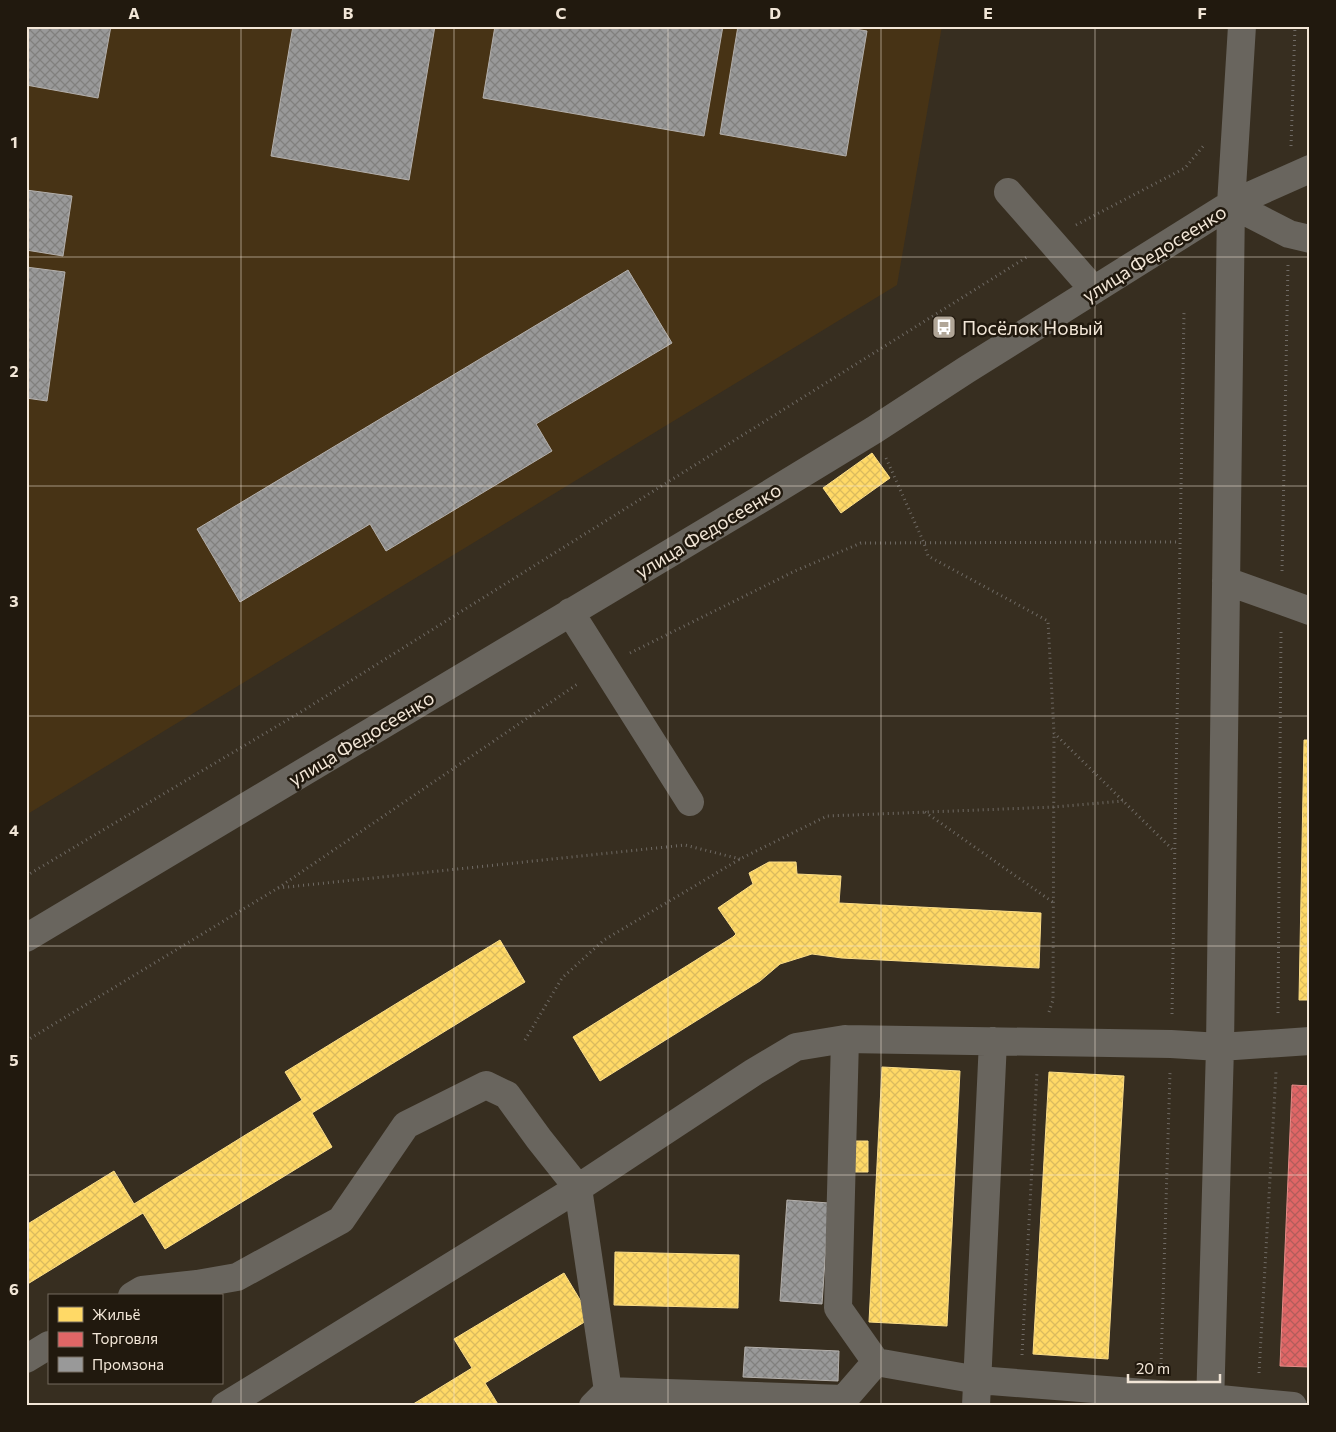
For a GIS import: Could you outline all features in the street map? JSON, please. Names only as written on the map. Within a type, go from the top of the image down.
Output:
[{"type":"street","name":"улица Федосеенко","points":[[26,938],[769,494],[1232,204],[1242,26]]},
{"type":"street","points":[[1232,204],[1300,173]]},
{"type":"street","points":[[1008,192],[1094,290]]},
{"type":"street","points":[[1232,204],[1299,237]]},
{"type":"street","points":[[1210,1402],[1220,1047],[1232,204]]},
{"type":"street","points":[[1226,581],[1310,611]]},
{"type":"street","points":[[570,612],[690,802]]},
{"type":"street","points":[[225,1406],[578,1188],[754,1072],[796,1047],[845,1040],[1171,1044],[1220,1047],[1310,1041]]},
{"type":"street","points":[[845,1040],[838,1308],[876,1362],[977,1393],[1020,1383],[1160,1394],[1210,1402],[1257,1402],[1293,1406]]},
{"type":"street","points":[[977,1393],[993,1042]]},
{"type":"street","points":[[135,1294],[142,1290],[197,1284],[237,1277],[341,1220],[406,1125],[486,1085],[507,1095],[578,1188],[601,1399],[844,1402],[876,1362]]},
{"type":"street","points":[[26,1359],[48,1346]]},
{"type":"path","points":[[1295,26],[1300,173]]},
{"type":"path","points":[[26,876],[304,710],[1024,259],[1050,239],[1185,168],[1208,140]]},
{"type":"path","points":[[1257,1402],[1277,1043],[1281,601],[1299,237]]},
{"type":"path","points":[[1160,1394],[1171,1044],[1184,313]]},
{"type":"path","points":[[874,430],[928,556],[1048,621],[1054,733],[1053,1000],[1038,1042],[1020,1383]]},
{"type":"path","points":[[26,1041],[278,888],[604,666],[794,571],[861,542],[1180,542]]},
{"type":"path","points":[[1054,733],[1174,851]]},
{"type":"path","points":[[525,1040],[562,978],[604,940],[740,859],[827,816],[1054,807],[1123,800]]},
{"type":"path","points":[[924,812],[1054,903]]},
{"type":"path","points":[[278,888],[685,845],[740,859]]},
{"type":"shaded area","points":[[26,26],[942,26],[897,285],[26,815]]},
{"type":"building: Жильё","points":[[872,453],[890,478],[841,513],[823,488]]},
{"type":"building: Жильё","points":[[1304,740],[1310,740],[1310,1000],[1299,1000]]},
{"type":"building: Жильё","points":[[769,862],[796,862],[797,874],[841,876],[839,903],[1041,913],[1039,968],[842,958],[812,954],[780,964],[760,981],[600,1081],[573,1037],[733,937],[736,934],[718,908],[753,884],[749,873]]},
{"type":"building: Жильё","points":[[500,940],[525,982],[312,1113],[332,1147],[165,1249],[143,1213],[26,1285],[26,1225],[114,1171],[134,1204],[302,1100],[285,1072]]},
{"type":"building: Жильё","points":[[882,1067],[960,1071],[947,1326],[869,1322]]},
{"type":"building: Жильё","points":[[1049,1072],[1124,1076],[1108,1359],[1033,1354]]},
{"type":"building: Жильё","points":[[851,1141],[868,1141],[868,1172],[851,1172]]},
{"type":"building: Жильё","points":[[615,1252],[739,1255],[738,1308],[614,1305]]},
{"type":"building: Жильё","points":[[564,1273],[591,1318],[485,1383],[499,1406],[410,1406],[472,1368],[454,1339]]},
{"type":"building: Торговля","points":[[1292,1085],[1310,1086],[1310,1367],[1280,1366]]},
{"type":"building: Промзона","points":[[26,26],[111,26],[98,98],[26,85]]},
{"type":"building: Промзона","points":[[293,26],[435,26],[409,180],[271,156]]},
{"type":"building: Промзона","points":[[495,26],[723,26],[704,136],[483,98]]},
{"type":"building: Промзона","points":[[738,26],[837,26],[867,31],[846,156],[720,134]]},
{"type":"building: Промзона","points":[[26,190],[72,196],[63,256],[26,250]]},
{"type":"building: Промзона","points":[[26,267],[65,272],[47,401],[26,398]]},
{"type":"building: Промзона","points":[[628,270],[672,343],[536,424],[552,451],[386,551],[370,524],[240,602],[197,529]]},
{"type":"building: Промзона","points":[[787,1200],[829,1203],[822,1304],[780,1301]]},
{"type":"building: Промзона","points":[[745,1347],[839,1351],[838,1381],[743,1377]]},
{"type":"place","name":"Посёлок Новый","points":[[944,327]]}]
